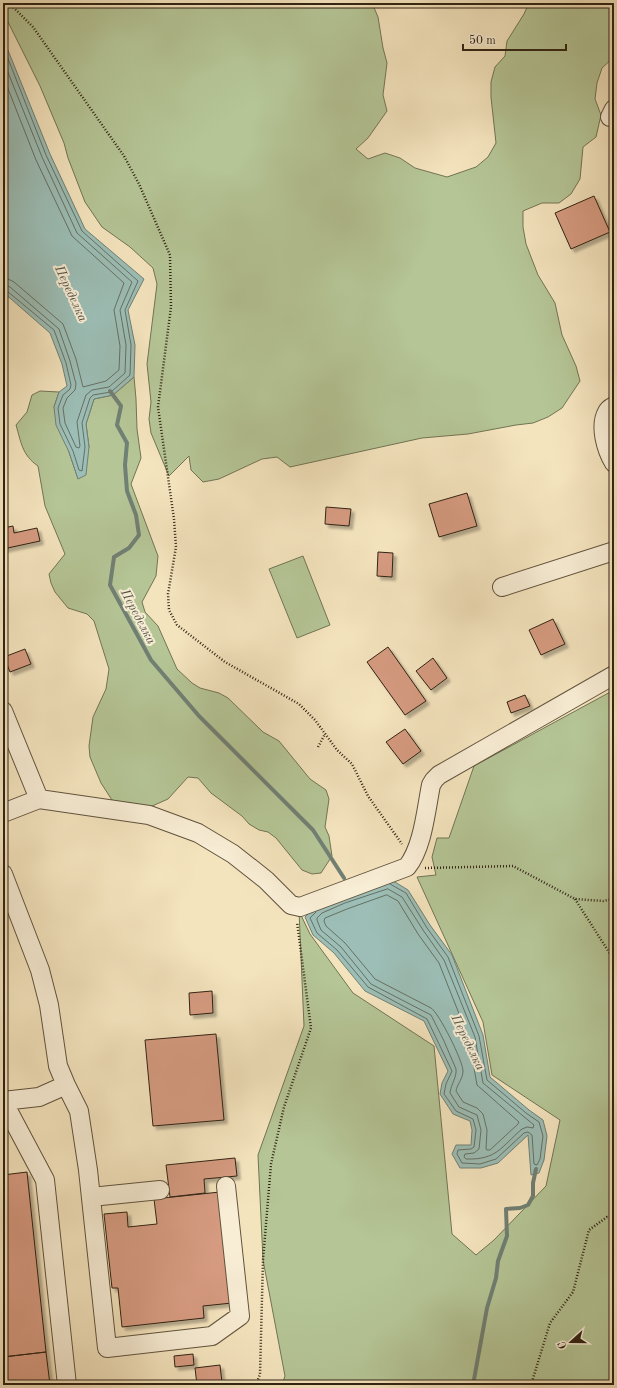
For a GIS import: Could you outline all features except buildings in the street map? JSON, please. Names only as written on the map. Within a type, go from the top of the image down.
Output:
[{"type":"street","points":[[614,406],[607,411],[602,430],[614,463]]},
{"type":"street","points":[[502,587],[614,551]]},
{"type":"street","points":[[3,813],[39,800],[149,815],[198,833],[238,859],[266,880],[291,905],[300,907],[407,867],[413,860],[420,839],[431,785],[439,775],[614,675]]},
{"type":"street","points":[[3,711],[39,800]]},
{"type":"street","points":[[3,874],[40,970],[49,1006],[58,1066],[79,1111],[91,1197],[107,1348],[212,1336],[240,1316],[226,1186]]},
{"type":"street","points":[[66,1085],[39,1097],[3,1101],[45,1180],[67,1385]]},
{"type":"street","points":[[91,1197],[160,1190]]},
{"type":"path","points":[[9,3],[33,27],[124,156],[139,184],[170,255],[171,307],[158,407],[174,519],[176,547],[168,594],[169,610],[177,625],[225,662],[298,704],[315,720],[337,750],[352,764],[368,796],[413,860],[425,868],[513,866],[575,899],[603,901],[614,899]]},
{"type":"path","points":[[318,747],[325,734]]},
{"type":"path","points":[[575,899],[614,960]]},
{"type":"path","points":[[256,1385],[260,1374],[263,1260],[271,1164],[284,1107],[312,1028],[297,922],[300,907]]},
{"type":"path","points":[[531,1385],[550,1323],[573,1292],[589,1230],[607,1218],[614,1219]]},
{"type":"green space","points":[[3,3],[372,3],[378,17],[387,63],[383,95],[387,111],[368,138],[356,149],[368,159],[385,153],[400,158],[415,168],[447,177],[476,167],[488,157],[496,143],[491,97],[491,82],[495,67],[505,56],[507,41],[529,3],[614,3],[614,57],[602,68],[597,83],[595,99],[601,115],[596,137],[583,147],[580,179],[571,194],[559,203],[542,203],[523,211],[523,227],[526,244],[538,275],[555,303],[562,335],[576,366],[580,381],[562,408],[548,417],[533,423],[468,434],[422,438],[290,467],[277,457],[262,459],[219,479],[203,482],[191,470],[189,456],[169,476],[151,433],[149,419],[151,402],[147,364],[157,284],[153,268],[130,247],[102,227],[85,202],[68,158],[64,143],[40,86],[3,12]]},
{"type":"green space","points":[[134,377],[137,429],[141,458],[131,484],[158,556],[156,576],[142,602],[145,612],[158,626],[177,669],[192,683],[200,688],[219,693],[228,698],[263,732],[279,741],[310,779],[326,790],[329,799],[325,827],[329,836],[332,856],[321,873],[312,874],[302,870],[276,838],[268,832],[259,830],[249,824],[242,816],[211,793],[198,778],[188,777],[168,799],[150,807],[121,804],[112,800],[101,783],[90,757],[89,746],[93,717],[106,689],[109,669],[94,621],[87,614],[68,608],[55,592],[51,583],[49,574],[65,554],[45,506],[38,466],[25,453],[16,425],[27,412],[32,395],[40,391],[59,392],[54,407],[78,479],[89,447],[86,424],[94,399],[113,395]]},
{"type":"green space","points":[[303,556],[330,625],[297,638],[269,569]]},
{"type":"green space","points":[[614,690],[614,1385],[282,1385],[285,1376],[263,1260],[258,1155],[304,1026],[299,911],[310,934],[353,993],[434,1046],[452,1234],[476,1255],[494,1240],[546,1186],[560,1120],[492,1075],[483,1022],[417,877],[436,875],[432,857],[437,838],[449,838],[474,766]]},
{"type":"water","points":[[3,38],[50,154],[85,229],[144,279],[128,310],[135,345],[134,377],[113,395],[94,399],[86,424],[89,447],[86,475],[78,479],[69,452],[56,425],[54,407],[59,392],[67,386],[62,364],[50,333],[3,292]]},
{"type":"water","points":[[390,879],[408,890],[430,925],[452,955],[483,1035],[490,1077],[543,1120],[547,1136],[544,1160],[539,1173],[531,1175],[528,1135],[498,1163],[481,1168],[460,1168],[452,1154],[456,1145],[471,1145],[472,1130],[470,1121],[453,1114],[440,1094],[442,1083],[448,1071],[424,1021],[365,991],[334,953],[313,935],[305,917],[317,905]]},
{"type":"waterway","name":"Переделка","points":[[110,391],[121,406],[117,425],[127,443],[125,465],[127,491],[136,515],[139,535],[129,548],[114,557],[110,585],[151,660],[199,716],[313,830],[344,878]]},
{"type":"waterway","name":"Переделка","points":[[473,1385],[487,1308],[496,1278],[498,1261],[507,1236],[506,1209],[520,1208],[528,1205],[533,1196],[533,1183],[536,1169]]}]
